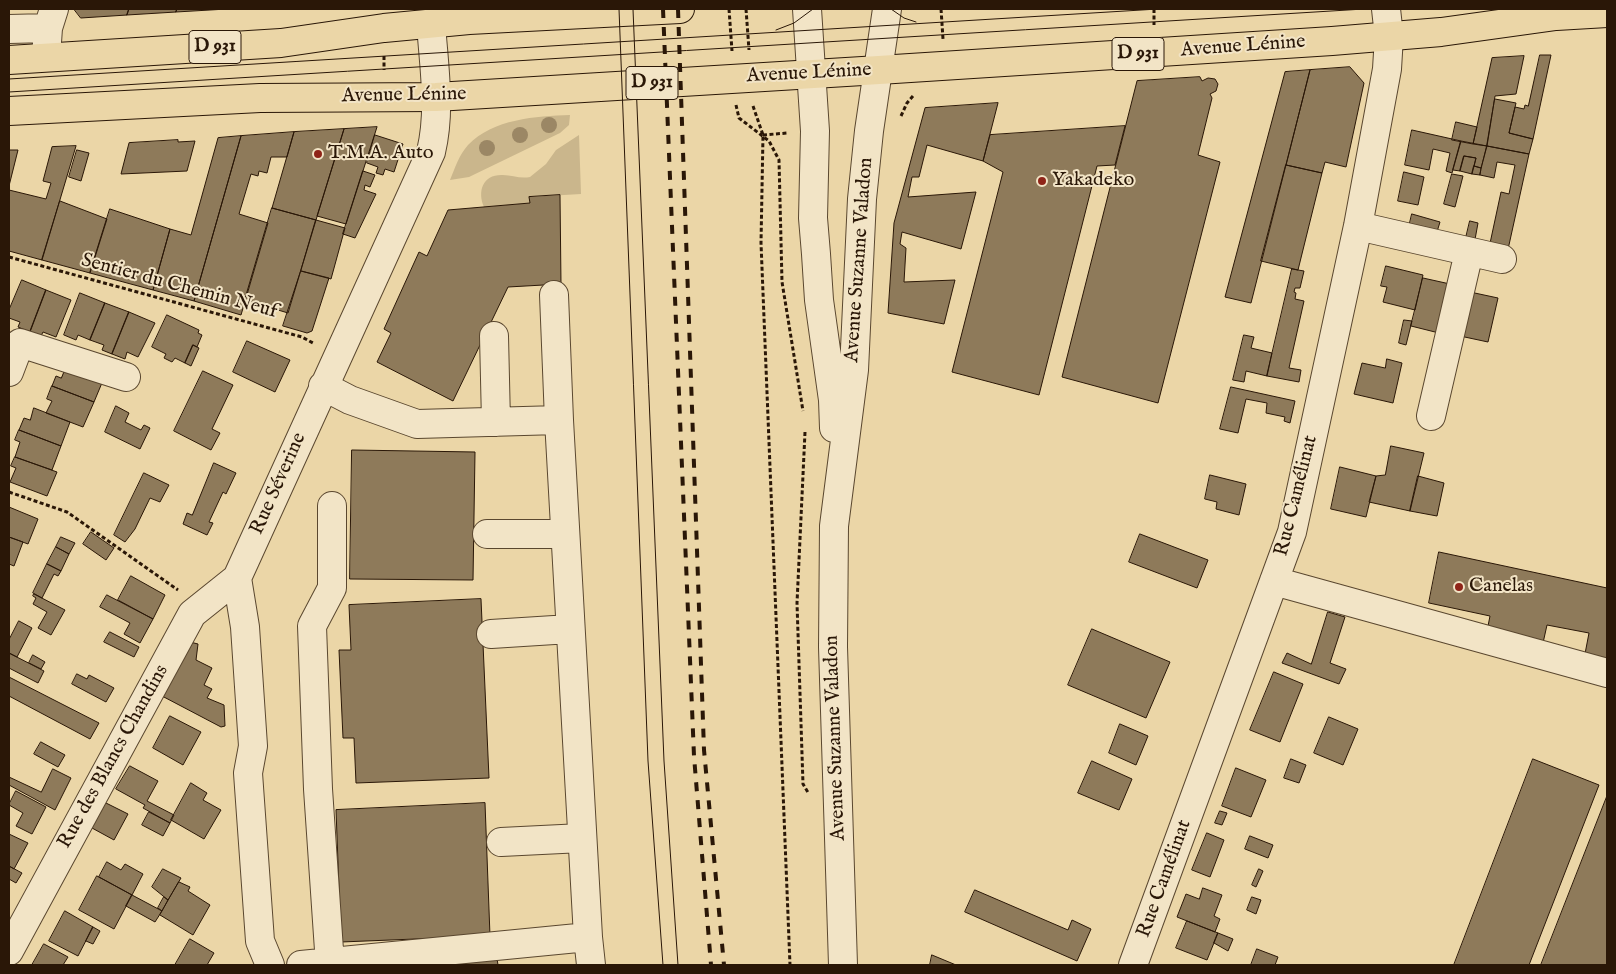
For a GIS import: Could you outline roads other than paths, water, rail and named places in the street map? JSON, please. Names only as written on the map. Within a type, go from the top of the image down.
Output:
[{"type":"main road","name":"D 931","points":[[9,60],[281,43],[384,28],[431,24],[680,9]]},
{"type":"main road","name":"Avenue Lénine","points":[[9,111],[260,98],[436,97],[743,87],[810,74],[1389,36],[1441,32],[1556,16],[1607,13]]},
{"type":"street","name":"Avenue Suzanne Valadon","points":[[807,9],[814,131],[814,227],[819,300],[833,400],[836,511],[833,647],[843,965]]},
{"type":"street","name":"Avenue Suzanne Valadon","points":[[836,511],[854,370],[862,199],[869,131],[887,9]]},
{"type":"street","name":"Rue Camélinat","points":[[1133,965],[1292,532],[1358,226],[1387,70],[1389,36],[1386,9]]},
{"type":"street","points":[[9,28],[51,18],[46,57]]},
{"type":"street","name":"Rue Séverine","points":[[237,578],[431,152],[436,130],[436,97],[431,24]]},
{"type":"street","points":[[1358,226],[1502,259]]},
{"type":"street","points":[[1431,416],[1469,252]]},
{"type":"street","points":[[554,295],[564,534],[591,965]]},
{"type":"street","points":[[494,336],[496,422]]},
{"type":"street","points":[[9,372],[20,343],[126,377]]},
{"type":"street","points":[[323,386],[350,400],[417,424],[559,420]]},
{"type":"street","points":[[330,964],[318,789],[312,626],[332,588],[332,506]]},
{"type":"street","points":[[487,534],[564,534]]},
{"type":"street","points":[[237,578],[245,627],[253,746],[248,773],[260,941],[270,965]]},
{"type":"street","name":"Rue des Blancs Chandins","points":[[9,951],[192,614],[237,578]]},
{"type":"street","points":[[1274,581],[1607,673]]},
{"type":"street","points":[[491,634],[570,629]]},
{"type":"street","points":[[501,842],[582,838]]},
{"type":"street","points":[[301,965],[330,964],[588,937]]},
{"type":"tram line","points":[[619,9],[648,761],[663,965]]},
{"type":"tram line","points":[[633,9],[664,761],[678,965]]},
{"type":"tram line","points":[[776,30],[794,23],[813,9]]},
{"type":"tram line","points":[[891,9],[904,18],[916,22]]},
{"type":"tram line","points":[[9,79],[1158,9]]},
{"type":"tram line","points":[[9,92],[1364,9]]},
{"type":"railway","points":[[663,9],[694,756],[711,965]]},
{"type":"railway","points":[[678,9],[704,750],[724,965]]},
{"type":"place","name":"T.M.A. Auto","points":[[318,154]]},
{"type":"place","name":"Yakadeko","points":[[1042,181]]},
{"type":"place","name":"Canelas","points":[[1459,587]]}]
